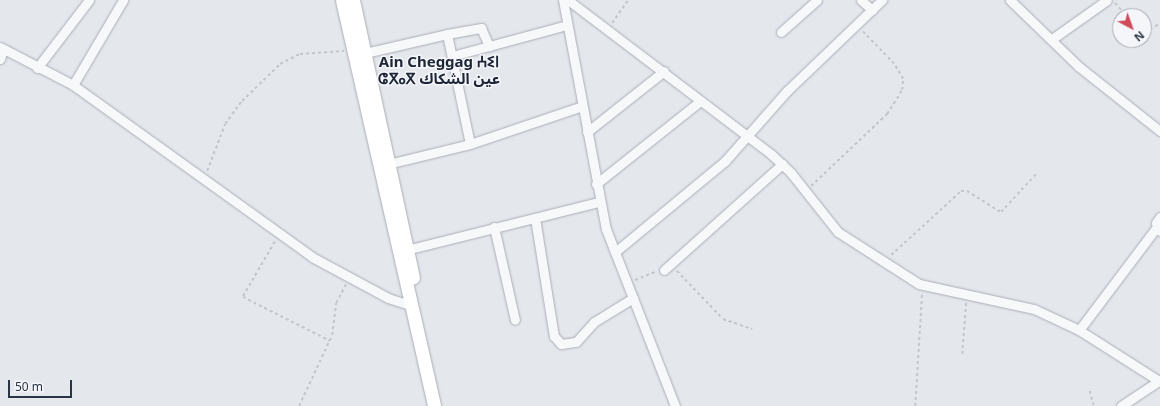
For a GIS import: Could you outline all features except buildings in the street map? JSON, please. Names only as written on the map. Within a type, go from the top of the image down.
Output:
[{"type":"street","points":[[36,68],[89,0]]},
{"type":"street","points":[[73,85],[123,0]]},
{"type":"street","points":[[342,0],[351,51],[443,406]]},
{"type":"street","points":[[353,0],[388,164],[410,305],[434,406]]},
{"type":"street","points":[[562,0],[599,202],[614,252],[675,406]]},
{"type":"street","points":[[568,0],[664,71],[699,102],[746,139],[782,164],[836,231],[922,285],[1034,309],[1079,330],[1160,381],[1121,406]]},
{"type":"street","points":[[780,32],[817,0]]},
{"type":"street","points":[[860,0],[872,10]]},
{"type":"street","points":[[614,252],[726,161],[787,91],[857,26],[882,0]]},
{"type":"street","points":[[1010,0],[1052,39],[1078,66],[1160,131]]},
{"type":"street","points":[[1052,39],[1107,0]]},
{"type":"street","points":[[452,56],[567,25]]},
{"type":"street","points":[[365,53],[447,34],[481,28],[489,46]]},
{"type":"street","points":[[447,34],[470,144]]},
{"type":"street","points":[[0,59],[2,48],[36,68],[73,85],[204,181],[312,257],[388,298],[410,305]]},
{"type":"street","points":[[587,132],[664,71]]},
{"type":"street","points":[[596,184],[699,102]]},
{"type":"street","points":[[388,164],[470,144],[582,106]]},
{"type":"street","points":[[664,270],[782,164]]},
{"type":"street","points":[[402,251],[599,202]]},
{"type":"street","points":[[1079,330],[1158,230],[1160,217]]},
{"type":"street","points":[[535,218],[554,336],[561,344],[576,342],[594,322],[633,298]]},
{"type":"street","points":[[494,227],[516,320]]},
{"type":"path","points":[[607,30],[628,0]]},
{"type":"path","points":[[1113,0],[1120,8]]},
{"type":"path","points":[[804,192],[888,114],[902,90],[903,79],[894,64],[857,26]]},
{"type":"path","points":[[204,181],[225,124],[242,101],[280,64],[300,54],[351,51]]},
{"type":"path","points":[[885,262],[961,191],[967,191],[1001,212],[1036,174]]},
{"type":"path","points":[[280,234],[243,297],[330,341]]},
{"type":"path","points":[[626,283],[664,270],[676,270],[687,278],[723,319],[752,329]]},
{"type":"path","points":[[299,406],[330,341],[336,304],[350,278]]},
{"type":"path","points":[[915,406],[922,285]]},
{"type":"path","points":[[962,354],[967,294]]},
{"type":"path","points":[[1090,390],[1094,406]]},
{"type":"district","name":"Ain Cheggag ⵄⵉⵏ ⵛⴳⴰⴳ عين الشكاك","points":[[439,70]]}]
